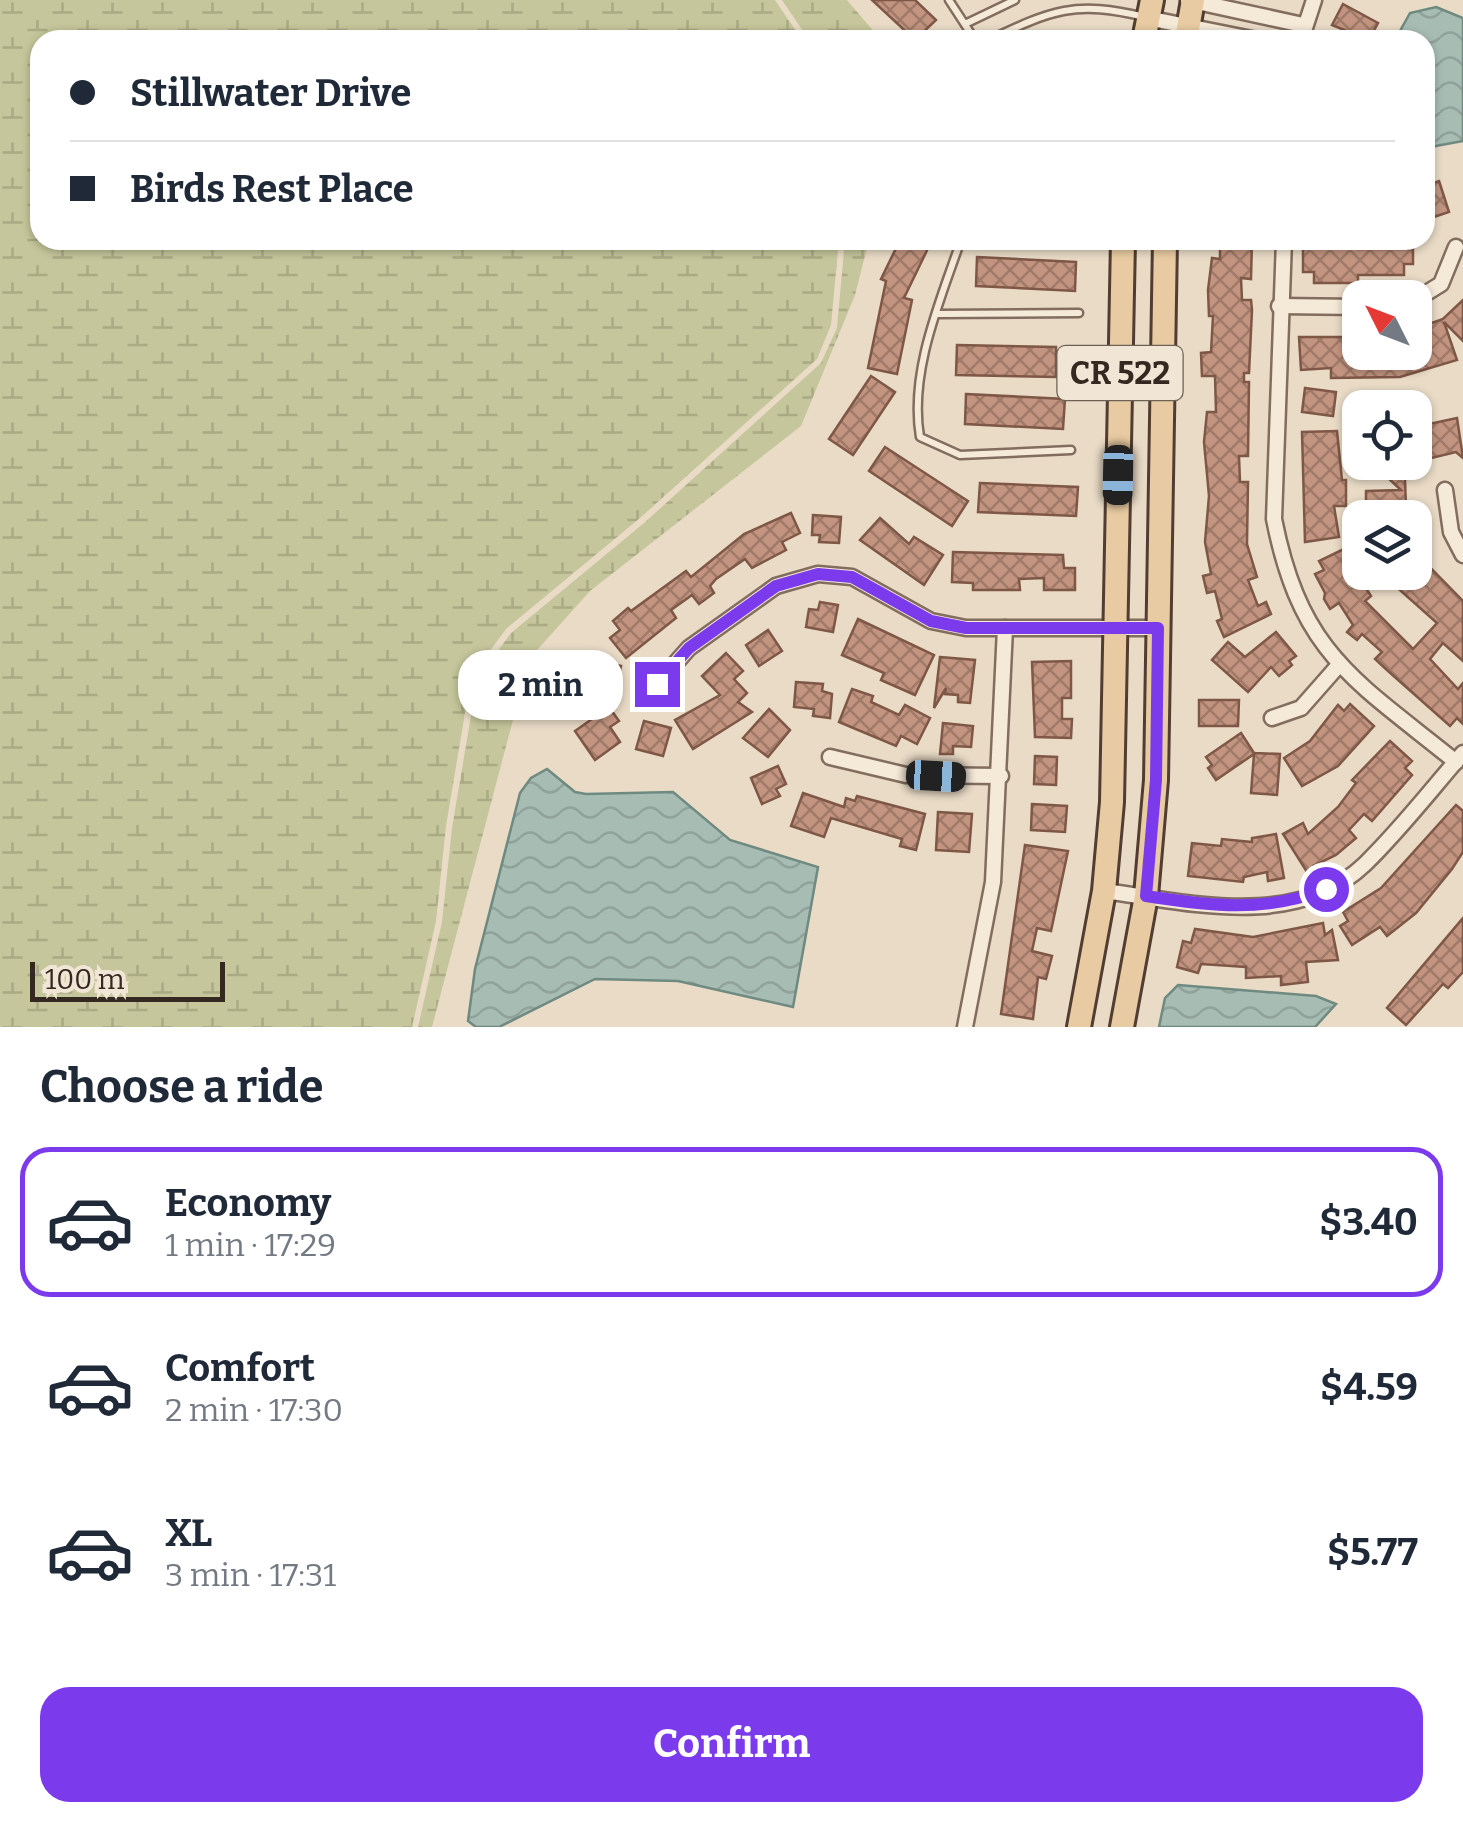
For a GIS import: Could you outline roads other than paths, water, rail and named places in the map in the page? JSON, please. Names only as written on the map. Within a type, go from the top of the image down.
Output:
[{"type":"main road","points":[[1187,30],[1192,0]]},
{"type":"main road","name":"CR 522","points":[[1079,1027],[1104,890],[1113,786],[1123,250]]},
{"type":"main road","name":"CR 522","points":[[1122,1027],[1146,896],[1156,780],[1165,250]]},
{"type":"street","points":[[1192,0],[1295,30]]},
{"type":"street","points":[[1303,30],[1314,0]]},
{"type":"street","points":[[1148,19],[1179,30]]},
{"type":"street","points":[[1432,290],[1441,284],[1456,248]]},
{"type":"street","points":[[1104,890],[1253,907],[1283,904],[1326,889],[1362,866],[1459,758],[1338,666],[1299,608],[1274,519],[1283,250]]},
{"type":"street","points":[[1279,306],[1342,307]]},
{"type":"street","points":[[1445,490],[1450,532],[1463,554]]},
{"type":"street","points":[[657,684],[689,648],[776,586],[818,574],[852,577],[931,621],[966,628],[1158,628]]},
{"type":"street","points":[[965,1027],[993,882],[1002,776],[1005,628]]},
{"type":"street","points":[[1272,718],[1301,708],[1338,666]]},
{"type":"street","points":[[830,757],[906,775],[1002,776]]},
{"type":"lane","points":[[949,0],[969,30]]},
{"type":"lane","points":[[965,24],[1014,0]]},
{"type":"lane","points":[[1008,30],[1056,5],[1102,8],[1148,19]]},
{"type":"lane","points":[[958,250],[936,314],[915,408],[920,437],[960,455],[1071,450]]},
{"type":"lane","points":[[936,314],[1079,313]]},
{"type":"water","points":[[1436,7],[1463,18],[1463,141],[1435,146],[1435,30],[1401,30],[1410,13]]},
{"type":"water","points":[[547,769],[575,792],[673,792],[730,840],[818,867],[793,1007],[678,981],[595,979],[499,1027],[476,1027],[468,1021],[475,969],[520,793],[531,778]]},
{"type":"water","points":[[1178,985],[1316,996],[1336,1004],[1315,1027],[1159,1027],[1165,998]]}]
